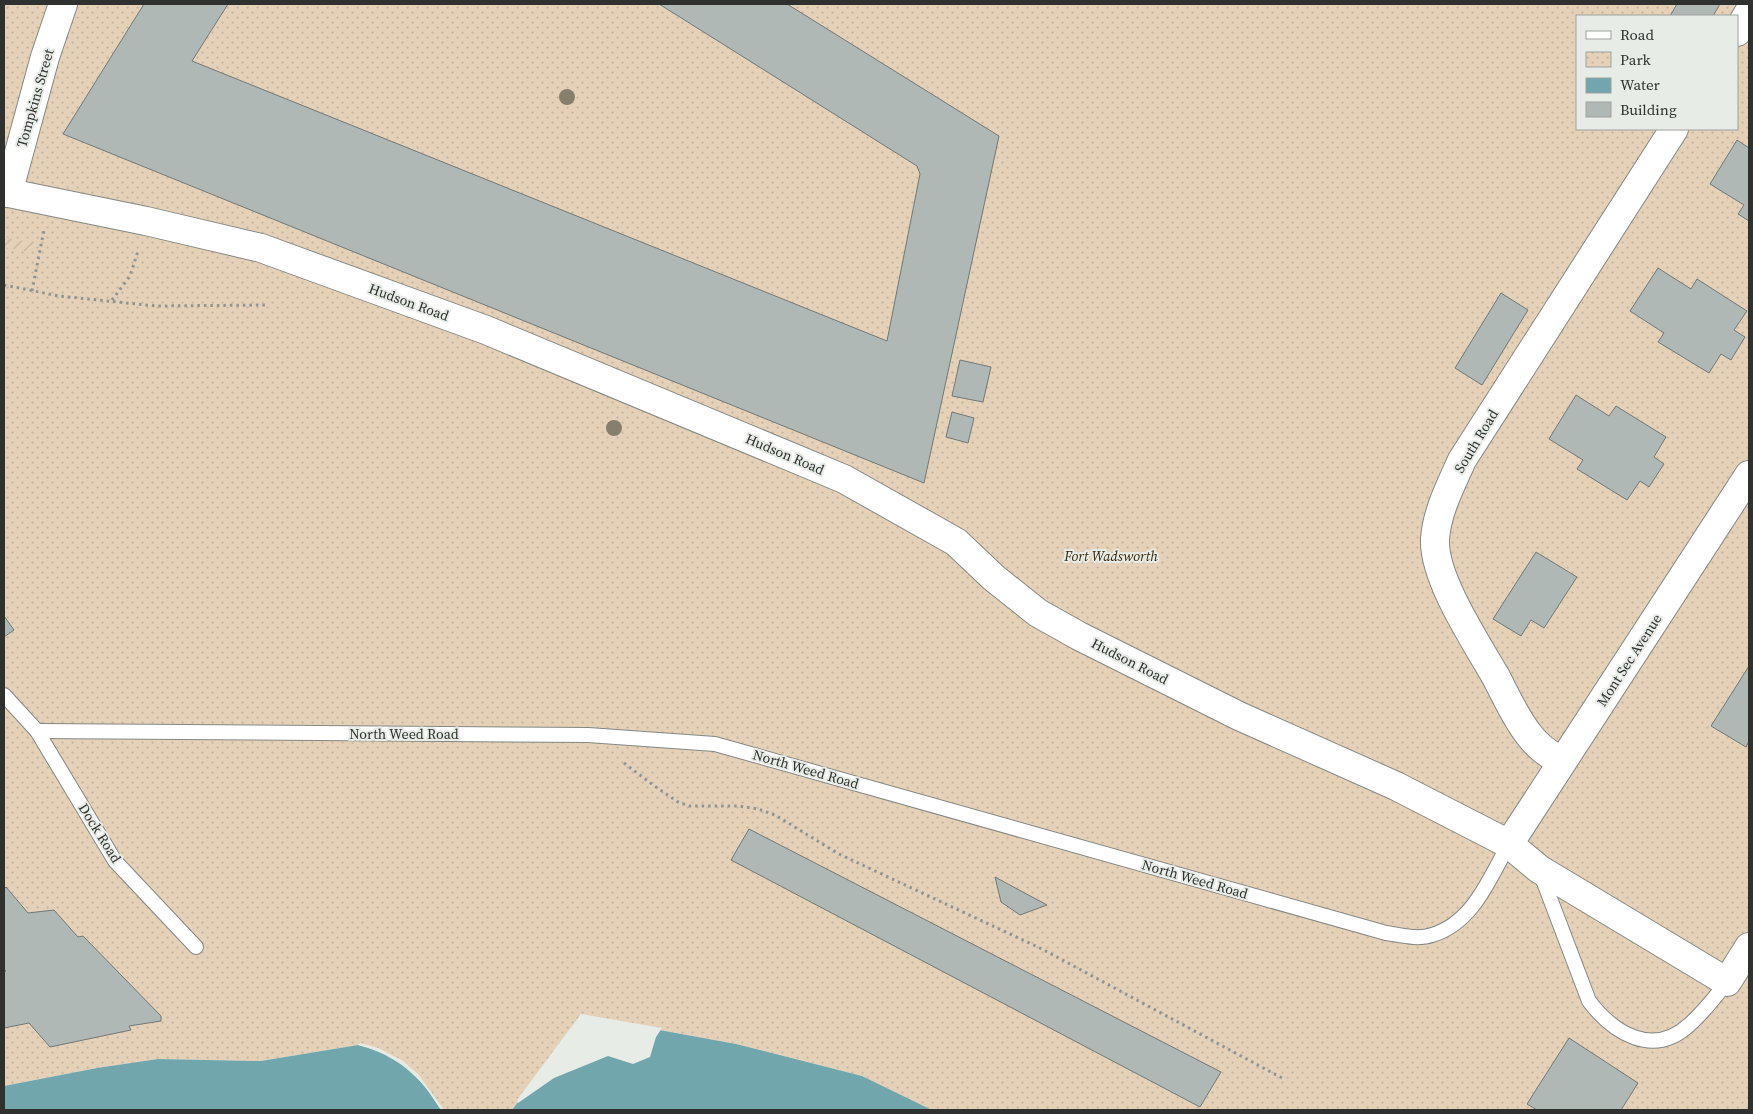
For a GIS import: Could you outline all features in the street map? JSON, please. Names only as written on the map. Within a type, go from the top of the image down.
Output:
[{"type":"street","name":"Tompkins Street","points":[[6,193],[45,57],[64,4]]},
{"type":"street","points":[[1738,30],[1749,12]]},
{"type":"street","name":"South Road","points":[[1562,762],[1544,751],[1529,736],[1510,703],[1440,571],[1435,540],[1441,510],[1462,460],[1673,130]]},
{"type":"street","name":"Hudson Road","points":[[6,193],[146,221],[261,248],[486,330],[779,451],[844,480],[956,542],[994,578],[1031,607],[1079,636],[1240,716],[1396,786],[1509,844],[1539,869],[1727,982]]},
{"type":"street","name":"Mont Sec Avenue","points":[[1509,844],[1749,475]]},
{"type":"street","points":[[1727,982],[1749,947]]},
{"type":"lane","name":"Dock Road","points":[[4,695],[37,731],[115,861],[196,947]]},
{"type":"lane","name":"North Weed Road","points":[[37,731],[588,735],[715,744],[1376,930],[1408,936],[1430,936],[1452,926],[1474,906],[1509,844]]},
{"type":"lane","points":[[1539,869],[1589,1001],[1602,1018],[1626,1035],[1653,1041],[1672,1036],[1688,1026],[1727,982]]},
{"type":"path","points":[[32,291],[44,230]]},
{"type":"path","points":[[112,301],[130,276],[139,249]]},
{"type":"path","points":[[4,285],[32,291],[156,306],[266,304]]},
{"type":"path","points":[[588,735],[678,802],[701,807],[739,806],[758,809],[775,815],[839,854],[1042,949],[1282,1078]]},
{"type":"green space","name":"Fort Wadsworth","points":[[4,4],[1749,4],[1749,1110],[932,1110],[862,1076],[736,1044],[583,1016],[512,1110],[441,1110],[418,1076],[401,1063],[377,1050],[358,1045],[261,1061],[158,1059],[97,1068],[4,1086]]},
{"type":"green space","points":[[4,237],[33,243],[31,252],[4,247]]},
{"type":"water","points":[[583,1016],[736,1044],[862,1076],[932,1110],[512,1110]]},
{"type":"water","points":[[358,1045],[372,1049],[406,1068],[425,1087],[441,1110],[4,1110],[4,1086],[97,1068],[158,1059],[261,1061]]},
{"type":"pier","points":[[581,1014],[662,1028],[656,1037],[650,1057],[633,1064],[608,1056],[554,1078],[518,1103],[517,1100]]},
{"type":"pier","points":[[360,1043],[378,1048],[403,1061],[419,1075],[444,1110],[441,1110],[418,1076],[401,1063],[377,1050],[358,1045]]},
{"type":"building","points":[[144,4],[228,4],[192,61],[887,341],[920,174],[917,166],[659,4],[787,4],[999,136],[924,483],[63,134]]},
{"type":"building","points":[[1677,4],[1720,4],[1714,15],[1671,15]]},
{"type":"building","points":[[1737,140],[1749,148],[1749,221],[1738,214],[1744,205],[1710,184]]},
{"type":"building","points":[[1658,268],[1691,289],[1697,279],[1747,311],[1734,330],[1745,337],[1731,360],[1721,354],[1709,373],[1658,342],[1664,333],[1630,311]]},
{"type":"building","points":[[1501,293],[1528,310],[1482,385],[1455,368]]},
{"type":"building","points":[[960,360],[991,367],[983,402],[952,396]]},
{"type":"building","points":[[1576,395],[1609,416],[1616,406],[1666,437],[1654,457],[1664,464],[1649,487],[1640,481],[1627,500],[1577,469],[1583,460],[1549,439]]},
{"type":"building","points":[[952,412],[974,418],[968,443],[946,437]]},
{"type":"building","points":[[1536,552],[1577,577],[1544,628],[1531,620],[1521,636],[1493,619]]},
{"type":"building","points":[[4,616],[14,630],[4,637]]},
{"type":"building","points":[[1749,666],[1749,741],[1746,747],[1711,726]]},
{"type":"building","points":[[749,829],[1221,1072],[1200,1107],[731,860]]},
{"type":"building","points":[[995,877],[1047,905],[1020,915],[1001,902]]},
{"type":"building","points":[[6,887],[28,913],[54,910],[78,937],[83,936],[161,1016],[161,1021],[129,1026],[131,1030],[50,1047],[29,1023],[4,1028],[4,971],[6,971],[4,969],[4,889]]},
{"type":"building","points":[[1569,1038],[1638,1083],[1621,1110],[1537,1110],[1527,1104]]}]
